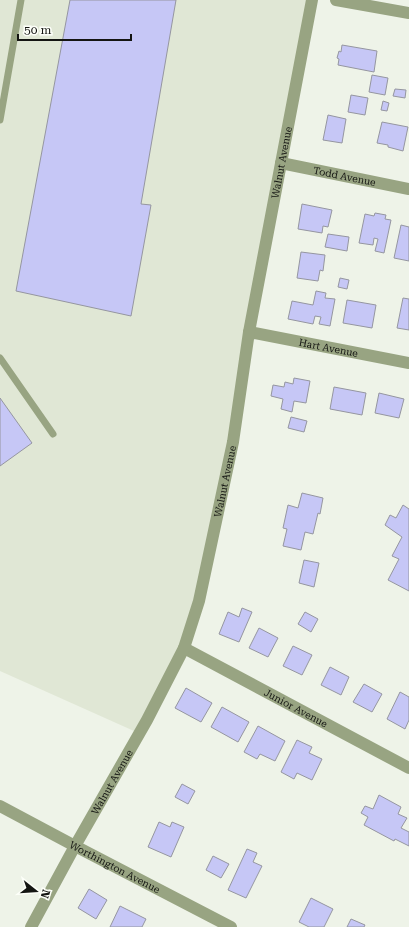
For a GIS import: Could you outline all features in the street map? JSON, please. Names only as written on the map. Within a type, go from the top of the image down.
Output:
[{"type":"street","name":"Walnut Avenue","points":[[31,927],[74,846],[147,720],[184,648],[199,601],[233,442],[249,332],[312,0]]},
{"type":"street","points":[[336,0],[409,14]]},
{"type":"street","name":"Todd Avenue","points":[[281,163],[409,189]]},
{"type":"street","name":"Hart Avenue","points":[[249,332],[409,363]]},
{"type":"street","name":"Junior Avenue","points":[[184,648],[409,768]]},
{"type":"street","name":"Worthington Avenue","points":[[0,806],[231,927]]},
{"type":"lane","points":[[0,120],[21,0]]},
{"type":"lane","points":[[0,358],[53,434]]},
{"type":"shaded area","points":[[0,0],[312,0],[194,630],[134,731],[0,671]]},
{"type":"building","points":[[70,0],[176,0],[141,204],[151,205],[131,316],[16,291]]},
{"type":"building","points":[[342,45],[377,51],[374,72],[338,65],[339,59],[337,58],[339,51],[341,52]]},
{"type":"building","points":[[372,75],[388,78],[385,95],[369,92]]},
{"type":"building","points":[[395,89],[406,90],[405,98],[393,96]]},
{"type":"building","points":[[351,95],[368,98],[365,115],[348,112]]},
{"type":"building","points":[[383,101],[389,103],[387,111],[381,110]]},
{"type":"building","points":[[328,115],[346,119],[342,143],[323,140]]},
{"type":"building","points":[[382,122],[408,127],[403,151],[388,147],[388,145],[377,143]]},
{"type":"building","points":[[302,204],[332,210],[328,227],[323,226],[322,233],[298,229]]},
{"type":"building","points":[[375,213],[386,215],[385,219],[391,220],[384,253],[375,251],[378,239],[374,238],[373,245],[359,243],[365,214],[374,216]]},
{"type":"building","points":[[401,225],[409,227],[409,261],[394,258]]},
{"type":"building","points":[[328,234],[349,237],[347,251],[325,247]]},
{"type":"building","points":[[301,252],[325,255],[323,271],[320,270],[318,281],[297,278]]},
{"type":"building","points":[[340,278],[349,280],[347,289],[338,287]]},
{"type":"building","points":[[316,291],[326,293],[325,298],[335,299],[330,326],[319,324],[321,317],[315,316],[313,324],[288,319],[292,301],[313,305]]},
{"type":"building","points":[[403,298],[409,299],[409,330],[397,328]]},
{"type":"building","points":[[347,300],[376,305],[372,328],[343,323]]},
{"type":"building","points":[[294,378],[310,381],[306,403],[294,401],[292,412],[281,409],[283,399],[271,396],[273,385],[284,387],[285,382],[293,384]]},
{"type":"building","points":[[334,387],[366,393],[362,415],[330,409]]},
{"type":"building","points":[[379,393],[404,399],[399,418],[375,413]]},
{"type":"building","points":[[0,398],[32,443],[0,466]]},
{"type":"building","points":[[291,417],[307,421],[304,432],[288,428]]},
{"type":"building","points":[[302,493],[323,498],[320,514],[318,513],[313,534],[305,532],[301,550],[283,546],[287,529],[283,528],[288,505],[298,508]]},
{"type":"building","points":[[403,505],[409,509],[409,591],[388,580],[399,559],[392,556],[402,537],[385,525],[390,515],[396,518]]},
{"type":"building","points":[[304,560],[319,563],[314,587],[299,583]]},
{"type":"building","points":[[242,608],[252,612],[239,642],[219,634],[228,612],[239,617]]},
{"type":"building","points":[[305,612],[318,619],[311,632],[298,624]]},
{"type":"building","points":[[259,628],[278,638],[268,657],[249,648]]},
{"type":"building","points":[[293,646],[312,655],[302,675],[283,666]]},
{"type":"building","points":[[330,667],[349,677],[341,695],[321,685]]},
{"type":"building","points":[[364,684],[382,694],[372,712],[353,702]]},
{"type":"building","points":[[186,688],[212,703],[201,722],[175,708]]},
{"type":"building","points":[[400,692],[409,697],[409,720],[405,729],[387,719]]},
{"type":"building","points":[[222,707],[249,722],[238,742],[211,727]]},
{"type":"building","points":[[258,726],[285,741],[275,761],[260,754],[257,759],[244,752]]},
{"type":"building","points":[[297,740],[312,747],[309,753],[322,759],[312,780],[297,773],[294,779],[281,772]]},
{"type":"building","points":[[182,784],[195,791],[188,804],[175,797]]},
{"type":"building","points":[[379,795],[401,807],[398,814],[407,818],[401,828],[409,832],[409,846],[395,839],[394,841],[364,825],[368,817],[361,813],[365,806],[373,809]]},
{"type":"building","points":[[159,822],[170,827],[172,822],[184,827],[171,857],[148,847]]},
{"type":"building","points":[[247,849],[257,853],[253,862],[262,866],[246,898],[228,890]]},
{"type":"building","points":[[213,856],[229,864],[221,878],[206,870]]},
{"type":"building","points":[[89,889],[107,900],[96,919],[78,908]]},
{"type":"building","points":[[311,898],[333,909],[324,927],[309,927],[299,922]]},
{"type":"building","points":[[120,906],[146,919],[142,927],[110,927]]},
{"type":"building","points":[[351,919],[365,925],[364,927],[347,927]]}]
